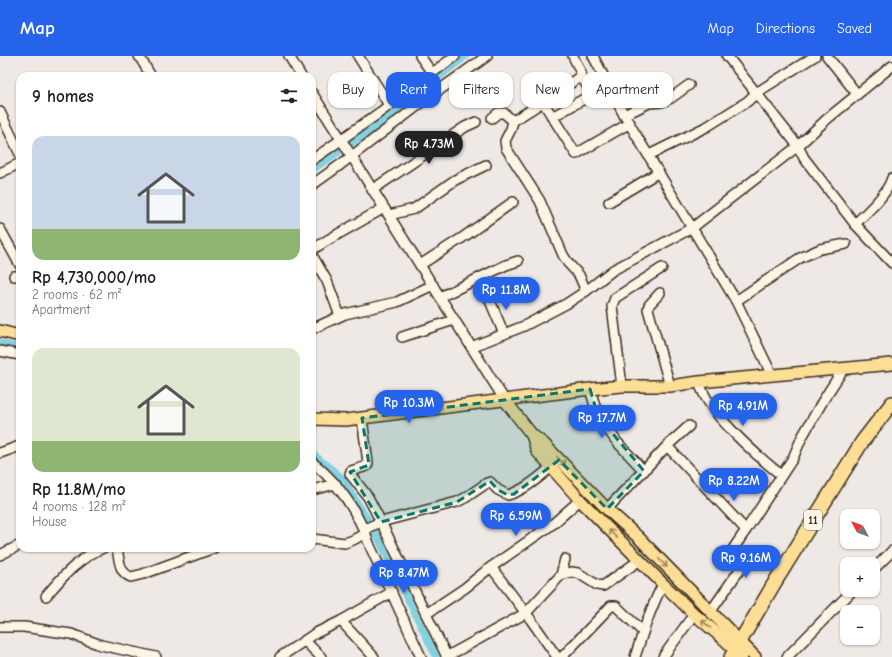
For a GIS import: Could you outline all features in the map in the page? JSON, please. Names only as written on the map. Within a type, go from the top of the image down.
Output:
[{"type":"highway","name":"11","points":[[737,651],[775,582],[862,442],[891,405]]},
{"type":"main road","points":[[0,331],[16,335]]},
{"type":"main road","points":[[316,419],[346,420],[590,389],[622,386],[670,386],[892,364]]},
{"type":"main road","points":[[504,399],[532,435],[544,444],[607,509],[638,537],[711,611],[737,651]]},
{"type":"main road","points":[[532,435],[537,451],[580,500],[663,584],[694,614],[737,651],[755,657]]},
{"type":"street","points":[[139,56],[149,72]]},
{"type":"street","points":[[289,56],[299,72]]},
{"type":"street","points":[[358,56],[386,100]]},
{"type":"street","points":[[420,56],[431,72]]},
{"type":"street","points":[[316,182],[487,56]]},
{"type":"street","points":[[572,56],[582,73]]},
{"type":"street","points":[[593,56],[624,115],[736,301],[772,375]]},
{"type":"street","points":[[649,155],[708,126],[748,101],[756,93],[815,56]]},
{"type":"street","points":[[827,56],[857,94]]},
{"type":"street","points":[[433,72],[454,57]]},
{"type":"street","points":[[731,57],[756,93],[798,146],[804,158],[855,224],[892,263]]},
{"type":"street","points":[[472,347],[524,326],[566,304],[586,292],[614,270],[692,228],[798,146],[827,119],[892,66]]},
{"type":"street","points":[[574,81],[582,76]]},
{"type":"street","points":[[624,115],[650,103],[661,102],[671,98],[688,85]]},
{"type":"street","points":[[316,99],[504,399]]},
{"type":"street","points":[[552,117],[582,100]]},
{"type":"street","points":[[316,157],[342,141],[386,107]]},
{"type":"street","points":[[533,108],[513,120],[511,129],[504,141],[506,148],[540,201],[563,255],[571,267],[579,275],[586,292]]},
{"type":"street","points":[[547,108],[576,154],[630,123]]},
{"type":"street","points":[[0,112],[16,146]]},
{"type":"street","points":[[492,118],[498,113],[504,113],[513,120]]},
{"type":"street","points":[[372,190],[465,127],[476,122]]},
{"type":"street","points":[[0,173],[16,165]]},
{"type":"street","points":[[316,247],[387,211],[414,209],[456,180],[486,165]]},
{"type":"street","points":[[609,202],[659,172]]},
{"type":"street","points":[[855,224],[878,200],[891,183],[892,178]]},
{"type":"street","points":[[420,265],[465,236],[513,202]]},
{"type":"street","points":[[0,229],[16,258]]},
{"type":"street","points":[[736,301],[800,258],[820,249],[846,244]]},
{"type":"street","points":[[440,297],[506,265],[518,261]]},
{"type":"street","points":[[316,262],[327,281],[340,316]]},
{"type":"street","points":[[622,386],[612,306],[615,298],[662,268]]},
{"type":"street","points":[[316,327],[345,314],[397,302],[433,285]]},
{"type":"street","points":[[660,293],[649,305],[648,309],[670,386]]},
{"type":"street","points":[[488,296],[504,334]]},
{"type":"street","points":[[402,337],[454,320]]},
{"type":"street","points":[[0,351],[16,354]]},
{"type":"street","points":[[711,611],[745,562],[745,559],[733,549],[781,476],[824,399],[844,368]]},
{"type":"street","points":[[699,382],[701,389],[714,408],[734,432],[754,453],[781,476]]},
{"type":"street","points":[[590,389],[598,416],[617,442],[644,471]]},
{"type":"street","points":[[362,418],[368,465],[350,472],[368,497],[446,657],[526,613],[561,575],[565,559]]},
{"type":"street","points":[[607,509],[667,446],[689,426]]},
{"type":"street","points":[[667,446],[746,530]]},
{"type":"street","points":[[0,452],[16,447]]},
{"type":"street","points":[[316,465],[336,484],[366,529],[421,657]]},
{"type":"street","points":[[316,539],[345,543],[353,540],[366,529],[379,522],[457,502],[490,482],[498,490],[508,495],[514,494],[551,467]]},
{"type":"street","points":[[316,489],[336,484]]},
{"type":"street","points":[[426,614],[465,588],[491,567],[554,523],[580,500]]},
{"type":"street","points":[[0,555],[16,547]]},
{"type":"street","points":[[880,563],[892,551]]},
{"type":"street","points":[[46,596],[76,564],[96,552]]},
{"type":"street","points":[[118,552],[121,569],[124,573],[131,577],[203,552]]},
{"type":"street","points":[[561,575],[571,572],[578,573],[597,585],[603,586],[640,560]]},
{"type":"street","points":[[491,567],[557,657]]},
{"type":"street","points":[[635,657],[643,632],[663,584]]},
{"type":"street","points":[[280,657],[316,633],[341,621],[392,592]]},
{"type":"street","points":[[787,657],[846,597]]},
{"type":"street","points":[[562,657],[611,606],[616,606],[643,632]]},
{"type":"street","points":[[663,657],[694,614]]},
{"type":"street","points":[[341,621],[374,657]]},
{"type":"street","points":[[0,627],[24,627],[71,634],[101,645],[156,657]]},
{"type":"street","points":[[305,641],[321,657]]},
{"type":"highlighted area","points":[[590,389],[598,416],[644,471],[607,509],[559,460],[514,494],[508,495],[498,490],[490,481],[457,502],[381,522],[350,472],[369,465],[362,418]]},
{"type":"waterway","points":[[316,167],[374,128],[466,56]]},
{"type":"waterway","points":[[0,343],[16,347]]},
{"type":"waterway","points":[[316,456],[341,477],[372,526],[436,657]]}]
